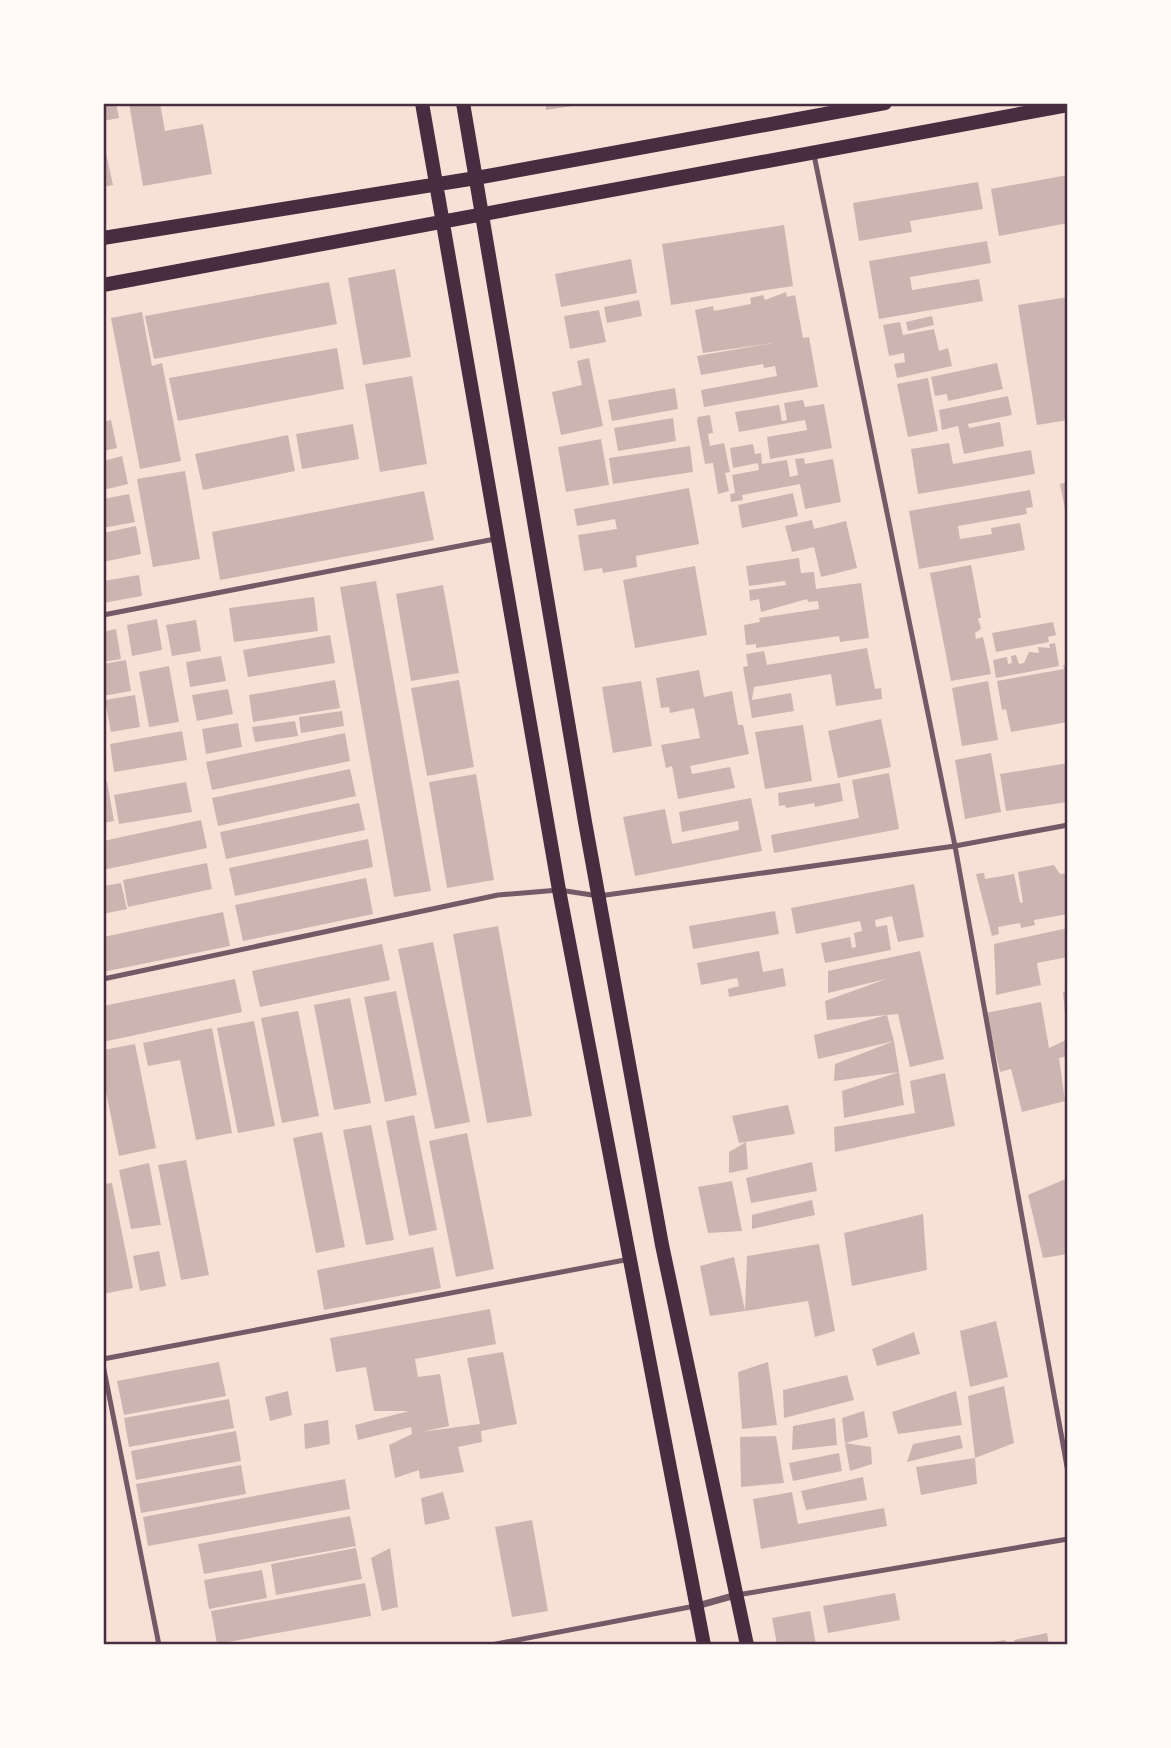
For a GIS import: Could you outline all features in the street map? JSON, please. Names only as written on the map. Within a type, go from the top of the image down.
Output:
[{"type":"main road","points":[[422,103],[559,890],[704,1645]]},
{"type":"main road","points":[[463,103],[662,1244],[747,1645]]},
{"type":"main road","points":[[103,238],[476,178],[812,109],[885,103]]},
{"type":"main road","points":[[103,285],[1068,105]]},
{"type":"street","points":[[696,1606],[737,1595]]},
{"type":"lane","points":[[813,152],[955,846],[1068,1472]]},
{"type":"lane","points":[[103,615],[498,538]]},
{"type":"lane","points":[[103,979],[498,895],[559,890],[599,895],[955,846],[1068,825]]},
{"type":"lane","points":[[103,1359],[630,1259]]},
{"type":"lane","points":[[103,1364],[159,1645]]},
{"type":"lane","points":[[737,1595],[1068,1539]]},
{"type":"lane","points":[[491,1645],[696,1606]]},
{"type":"building","points":[[103,103],[116,103],[119,118],[103,121]]},
{"type":"building","points":[[129,103],[160,103],[165,131],[203,124],[212,174],[143,186]]},
{"type":"building","points":[[545,103],[579,103],[579,105],[546,110]]},
{"type":"building","points":[[103,139],[113,185],[103,187]]},
{"type":"building","points":[[1068,175],[1068,223],[999,236],[991,189]]},
{"type":"building","points":[[978,182],[983,209],[910,221],[912,232],[859,241],[853,203]]},
{"type":"building","points":[[784,225],[793,286],[671,305],[662,244]]},
{"type":"building","points":[[987,241],[991,263],[910,277],[912,290],[979,279],[983,301],[879,319],[869,261]]},
{"type":"building","points":[[631,259],[637,293],[561,307],[555,274]]},
{"type":"building","points":[[395,269],[411,357],[363,365],[348,278]]},
{"type":"building","points":[[329,282],[337,324],[154,359],[145,316]]},
{"type":"building","points":[[786,292],[787,297],[795,295],[803,338],[809,337],[818,387],[704,407],[701,390],[777,376],[775,366],[764,368],[763,364],[701,375],[697,356],[773,343],[703,353],[695,310],[713,306],[714,311],[751,304],[750,298],[763,295],[765,300]]},
{"type":"building","points":[[1068,297],[1068,420],[1037,425],[1018,305]]},
{"type":"building","points":[[639,300],[642,316],[607,323],[604,307]]},
{"type":"building","points":[[599,310],[606,342],[570,349],[564,316]]},
{"type":"building","points":[[142,312],[152,366],[162,363],[181,461],[140,469],[111,318]]},
{"type":"building","points":[[932,316],[934,325],[908,331],[906,322]]},
{"type":"building","points":[[900,322],[903,335],[934,329],[939,351],[948,348],[952,366],[897,378],[894,364],[905,362],[904,353],[889,356],[883,325]]},
{"type":"building","points":[[337,348],[344,389],[178,421],[169,378]]},
{"type":"building","points":[[589,358],[603,426],[561,435],[552,392],[582,385],[577,361]]},
{"type":"building","points":[[997,363],[1003,389],[948,401],[947,394],[935,396],[931,377]]},
{"type":"building","points":[[412,376],[427,464],[380,472],[365,384]]},
{"type":"building","points":[[928,378],[938,431],[908,437],[897,384]]},
{"type":"building","points":[[675,388],[678,409],[612,421],[608,400]]},
{"type":"building","points":[[1008,396],[1012,415],[968,424],[969,428],[1000,422],[1004,446],[964,454],[958,426],[942,430],[939,410]]},
{"type":"building","points":[[803,400],[805,407],[824,404],[832,448],[770,459],[767,437],[807,430],[805,420],[739,432],[735,412],[779,405],[782,421],[787,420],[784,403]]},
{"type":"building","points":[[710,415],[713,433],[708,434],[710,446],[724,443],[730,472],[725,473],[729,491],[718,494],[713,463],[705,464],[697,421],[698,417]]},
{"type":"building","points":[[673,418],[676,441],[618,451],[614,428]]},
{"type":"building","points":[[111,420],[117,448],[103,451],[103,422]]},
{"type":"building","points":[[353,424],[359,459],[302,469],[296,434]]},
{"type":"building","points":[[288,435],[295,471],[203,490],[195,454]]},
{"type":"building","points":[[601,439],[609,485],[566,492],[558,447]]},
{"type":"building","points":[[949,443],[953,464],[1031,450],[1035,474],[918,494],[911,449]]},
{"type":"building","points":[[753,444],[755,454],[761,453],[762,464],[787,460],[790,477],[798,475],[795,459],[804,458],[805,464],[833,459],[841,502],[805,509],[800,484],[742,495],[743,500],[731,502],[730,494],[735,493],[732,475],[759,470],[758,463],[733,468],[730,448]]},
{"type":"building","points":[[690,446],[693,472],[613,484],[609,458]]},
{"type":"building","points":[[122,456],[128,484],[103,490],[103,461]]},
{"type":"building","points":[[185,471],[200,559],[153,567],[137,479]]},
{"type":"building","points":[[1068,482],[1068,508],[1065,509],[1060,484]]},
{"type":"building","points":[[689,488],[699,544],[636,556],[637,567],[603,573],[602,568],[584,571],[578,535],[617,529],[615,519],[577,526],[574,509]]},
{"type":"building","points":[[1030,490],[1033,507],[1026,508],[1027,514],[958,526],[960,539],[992,534],[991,528],[1020,523],[1025,550],[919,569],[909,511]]},
{"type":"building","points":[[424,491],[434,540],[220,580],[212,532]]},
{"type":"building","points":[[793,493],[798,516],[742,528],[738,505]]},
{"type":"building","points":[[129,494],[135,522],[103,528],[103,499]]},
{"type":"building","points":[[812,520],[814,529],[846,521],[857,568],[821,577],[814,547],[792,552],[785,526]]},
{"type":"building","points":[[136,526],[141,554],[103,562],[103,533]]},
{"type":"building","points":[[799,558],[801,573],[814,572],[816,589],[861,583],[869,638],[840,642],[839,636],[756,648],[756,644],[746,645],[744,625],[760,622],[759,618],[819,609],[818,601],[808,602],[807,599],[761,612],[759,599],[750,601],[749,590],[786,585],[785,581],[749,586],[746,566]]},
{"type":"building","points":[[971,565],[981,618],[978,618],[981,629],[975,633],[976,639],[983,637],[991,674],[951,681],[930,573]]},
{"type":"building","points":[[695,566],[707,635],[635,648],[623,580]]},
{"type":"building","points":[[139,575],[142,596],[103,603],[103,581]]},
{"type":"building","points":[[376,581],[431,891],[394,897],[340,587]]},
{"type":"building","points":[[443,585],[459,673],[411,681],[396,594]]},
{"type":"building","points":[[314,597],[318,631],[234,642],[229,608]]},
{"type":"building","points":[[157,619],[162,650],[132,656],[127,625]]},
{"type":"building","points":[[196,620],[201,651],[172,656],[166,625]]},
{"type":"building","points":[[1053,622],[1056,635],[1048,637],[1049,642],[996,652],[992,633]]},
{"type":"building","points":[[116,629],[121,659],[103,662],[103,632]]},
{"type":"building","points":[[330,635],[335,663],[248,677],[243,650]]},
{"type":"building","points":[[1055,643],[1059,666],[996,678],[993,660],[1007,657],[1008,664],[1012,663],[1011,656],[1016,655],[1019,664],[1024,663],[1029,652],[1039,653],[1038,647],[1050,648],[1049,644]]},
{"type":"building","points":[[867,648],[875,689],[881,688],[882,699],[836,706],[831,674],[754,687],[752,700],[791,693],[794,711],[752,718],[743,667],[748,666],[746,654],[764,651],[767,665]]},
{"type":"building","points":[[221,656],[226,681],[190,687],[186,662]]},
{"type":"building","points":[[126,660],[131,691],[103,696],[103,664]]},
{"type":"building","points":[[1063,665],[1068,665],[1068,722],[1011,732],[1006,709],[1002,710],[997,681],[1064,669]]},
{"type":"building","points":[[169,666],[179,722],[149,727],[139,672]]},
{"type":"building","points":[[699,670],[704,697],[732,691],[738,725],[743,725],[749,754],[690,766],[692,774],[730,767],[735,788],[678,799],[672,766],[666,768],[661,745],[700,738],[694,708],[670,713],[669,707],[661,708],[656,678]]},
{"type":"building","points":[[335,680],[340,708],[253,722],[249,695]]},
{"type":"building","points":[[459,680],[474,767],[427,776],[411,688]]},
{"type":"building","points":[[641,681],[652,746],[613,753],[602,687]]},
{"type":"building","points":[[988,681],[998,740],[962,746],[952,688]]},
{"type":"building","points":[[228,689],[233,714],[197,721],[192,695]]},
{"type":"building","points":[[135,695],[140,727],[111,732],[105,700]]},
{"type":"building","points":[[342,711],[344,726],[301,733],[299,717]]},
{"type":"building","points":[[881,719],[891,767],[838,778],[828,731]]},
{"type":"building","points":[[295,721],[298,736],[255,742],[252,727]]},
{"type":"building","points":[[238,723],[242,747],[206,754],[202,729]]},
{"type":"building","points":[[803,725],[812,781],[765,789],[755,732]]},
{"type":"building","points":[[182,731],[187,760],[114,772],[110,744]]},
{"type":"building","points":[[345,733],[350,761],[212,790],[206,762]]},
{"type":"building","points":[[991,753],[1001,812],[965,819],[955,760]]},
{"type":"building","points":[[1068,763],[1068,802],[1006,811],[1000,774]]},
{"type":"building","points":[[350,769],[356,796],[218,826],[212,798]]},
{"type":"building","points":[[889,773],[899,829],[774,853],[771,835],[859,818],[852,780]]},
{"type":"building","points":[[476,774],[494,880],[447,888],[429,782]]},
{"type":"building","points":[[107,781],[114,821],[103,823],[103,782]]},
{"type":"building","points":[[186,782],[192,812],[119,824],[114,795]]},
{"type":"building","points":[[840,783],[843,801],[815,807],[814,803],[786,808],[785,805],[779,806],[778,793]]},
{"type":"building","points":[[751,798],[762,851],[635,876],[623,817],[665,809],[672,844],[739,830],[738,821],[682,832],[679,812]]},
{"type":"building","points":[[359,803],[365,830],[226,859],[220,832]]},
{"type":"building","points":[[201,820],[207,848],[103,870],[103,841]]},
{"type":"building","points":[[368,839],[373,867],[235,896],[229,868]]},
{"type":"building","points":[[207,863],[212,889],[128,907],[123,880]]},
{"type":"building","points":[[1054,865],[1060,874],[1068,873],[1068,914],[1034,920],[1035,925],[1021,928],[1020,923],[998,927],[999,934],[992,936],[976,874],[984,873],[985,879],[1014,874],[1020,903],[1023,902],[1018,872]]},
{"type":"building","points":[[366,878],[373,914],[243,941],[235,905]]},
{"type":"building","points":[[121,883],[127,909],[103,914],[103,886]]},
{"type":"building","points":[[914,884],[924,937],[898,942],[892,916],[875,920],[876,927],[887,925],[891,950],[825,963],[821,943],[850,937],[852,948],[856,947],[854,933],[862,931],[860,921],[796,934],[791,908]]},
{"type":"building","points":[[775,911],[779,934],[693,949],[689,926]]},
{"type":"building","points":[[223,912],[230,946],[103,972],[103,937]]},
{"type":"building","points":[[498,926],[532,1116],[487,1123],[453,934]]},
{"type":"building","points":[[1068,928],[1068,957],[1037,963],[1041,985],[996,995],[994,944]]},
{"type":"building","points":[[433,942],[470,1122],[435,1129],[398,949]]},
{"type":"building","points":[[382,944],[390,980],[260,1007],[252,971]]},
{"type":"building","points":[[759,951],[763,972],[783,968],[786,986],[729,997],[728,989],[739,986],[737,978],[701,985],[697,963]]},
{"type":"building","points":[[920,951],[944,1059],[910,1067],[898,1014],[827,1020],[825,1001],[886,979],[828,993],[828,971]]},
{"type":"building","points":[[235,979],[242,1012],[103,1042],[103,1006]]},
{"type":"building","points":[[1068,990],[1068,1013],[1065,1014],[1063,992]]},
{"type":"building","points":[[396,991],[417,1095],[385,1102],[364,997]]},
{"type":"building","points":[[350,998],[371,1103],[334,1110],[314,1005]]},
{"type":"building","points":[[1041,1002],[1049,1048],[1068,1039],[1068,1056],[1059,1058],[1065,1101],[1022,1112],[1011,1069],[1000,1072],[986,1013]]},
{"type":"building","points":[[298,1011],[319,1116],[282,1123],[261,1018]]},
{"type":"building","points":[[887,1015],[894,1041],[818,1059],[814,1035]]},
{"type":"building","points":[[254,1021],[275,1126],[238,1133],[217,1028]]},
{"type":"building","points":[[212,1028],[232,1133],[196,1140],[180,1060],[148,1066],[143,1043]]},
{"type":"building","points":[[894,1041],[899,1072],[834,1081],[835,1064]]},
{"type":"building","points":[[135,1044],[156,1148],[119,1156],[103,1077],[103,1050]]},
{"type":"building","points":[[899,1072],[904,1105],[844,1118],[842,1091]]},
{"type":"building","points":[[945,1073],[955,1126],[835,1152],[834,1127],[915,1113],[910,1081]]},
{"type":"building","points":[[788,1105],[795,1134],[739,1143],[732,1116]]},
{"type":"building","points":[[414,1115],[437,1230],[409,1236],[386,1121]]},
{"type":"building","points":[[371,1125],[394,1240],[366,1245],[343,1130]]},
{"type":"building","points":[[322,1132],[345,1247],[316,1253],[293,1138]]},
{"type":"building","points":[[467,1133],[494,1269],[456,1277],[429,1141]]},
{"type":"building","points":[[746,1142],[748,1169],[729,1173],[729,1152]]},
{"type":"building","points":[[186,1160],[209,1275],[181,1280],[158,1165]]},
{"type":"building","points":[[812,1162],[817,1191],[751,1203],[746,1178]]},
{"type":"building","points":[[149,1163],[161,1225],[131,1229],[119,1170]]},
{"type":"building","points":[[1068,1178],[1068,1254],[1043,1258],[1028,1195]]},
{"type":"building","points":[[732,1181],[742,1231],[708,1233],[698,1187]]},
{"type":"building","points":[[112,1183],[133,1288],[103,1294],[103,1184]]},
{"type":"building","points":[[812,1200],[815,1215],[752,1229],[752,1215]]},
{"type":"building","points":[[923,1214],[927,1270],[852,1286],[844,1233]]},
{"type":"building","points":[[819,1244],[835,1331],[815,1337],[808,1301],[745,1311],[747,1256]]},
{"type":"building","points":[[433,1247],[441,1288],[324,1310],[317,1270]]},
{"type":"building","points":[[159,1251],[166,1286],[140,1291],[133,1256]]},
{"type":"building","points":[[734,1257],[745,1311],[710,1316],[700,1266]]},
{"type":"building","points":[[490,1309],[496,1344],[415,1359],[418,1377],[440,1374],[449,1426],[421,1432],[480,1424],[467,1358],[503,1352],[517,1424],[481,1431],[482,1442],[458,1447],[464,1472],[420,1479],[419,1470],[395,1478],[389,1445],[412,1434],[411,1427],[358,1440],[355,1425],[409,1411],[374,1411],[366,1367],[336,1372],[330,1338]]},
{"type":"building","points":[[996,1321],[1008,1377],[970,1387],[960,1331]]},
{"type":"building","points":[[914,1332],[920,1354],[877,1366],[872,1349]]},
{"type":"building","points":[[219,1362],[226,1396],[124,1415],[117,1381]]},
{"type":"building","points":[[768,1362],[777,1425],[742,1429],[738,1372]]},
{"type":"building","points":[[847,1375],[854,1400],[784,1418],[783,1390]]},
{"type":"building","points":[[1004,1386],[1014,1443],[975,1458],[968,1396]]},
{"type":"building","points":[[288,1391],[292,1415],[270,1421],[265,1397]]},
{"type":"building","points":[[956,1391],[962,1425],[898,1434],[892,1412]]},
{"type":"building","points":[[229,1399],[234,1428],[129,1447],[124,1418]]},
{"type":"building","points":[[864,1411],[868,1437],[845,1443],[842,1418]]},
{"type":"building","points":[[835,1418],[837,1445],[792,1450],[793,1426]]},
{"type":"building","points":[[328,1420],[330,1444],[305,1449],[304,1424]]},
{"type":"building","points":[[236,1431],[241,1461],[136,1480],[131,1451]]},
{"type":"building","points":[[960,1435],[963,1448],[907,1462],[913,1444]]},
{"type":"building","points":[[776,1436],[784,1483],[741,1487],[740,1437]]},
{"type":"building","points":[[845,1443],[871,1447],[872,1464],[850,1471]]},
{"type":"building","points":[[839,1453],[842,1471],[793,1481],[789,1463]]},
{"type":"building","points":[[975,1458],[977,1484],[921,1495],[916,1467]]},
{"type":"building","points":[[241,1465],[246,1494],[141,1513],[136,1484]]},
{"type":"building","points":[[863,1477],[867,1500],[806,1510],[801,1491]]},
{"type":"building","points":[[345,1479],[350,1509],[148,1546],[143,1517]]},
{"type":"building","points":[[443,1492],[450,1519],[425,1525],[421,1498]]},
{"type":"building","points":[[792,1492],[798,1524],[884,1508],[887,1526],[761,1549],[753,1499]]},
{"type":"building","points":[[350,1516],[356,1546],[204,1574],[198,1544]]},
{"type":"building","points":[[532,1520],[548,1611],[512,1617],[495,1527]]},
{"type":"building","points":[[356,1548],[362,1579],[276,1595],[271,1564]]},
{"type":"building","points":[[390,1548],[398,1607],[382,1611],[371,1558]]},
{"type":"building","points":[[262,1570],[267,1598],[209,1609],[204,1580]]},
{"type":"building","points":[[365,1583],[371,1616],[217,1644],[211,1611]]},
{"type":"building","points":[[895,1593],[900,1620],[828,1633],[823,1606]]},
{"type":"building","points":[[810,1611],[816,1645],[777,1645],[772,1618]]},
{"type":"building","points":[[1047,1633],[1049,1645],[1015,1645],[1014,1640]]},
{"type":"building","points":[[1005,1640],[1006,1645],[987,1643]]}]
